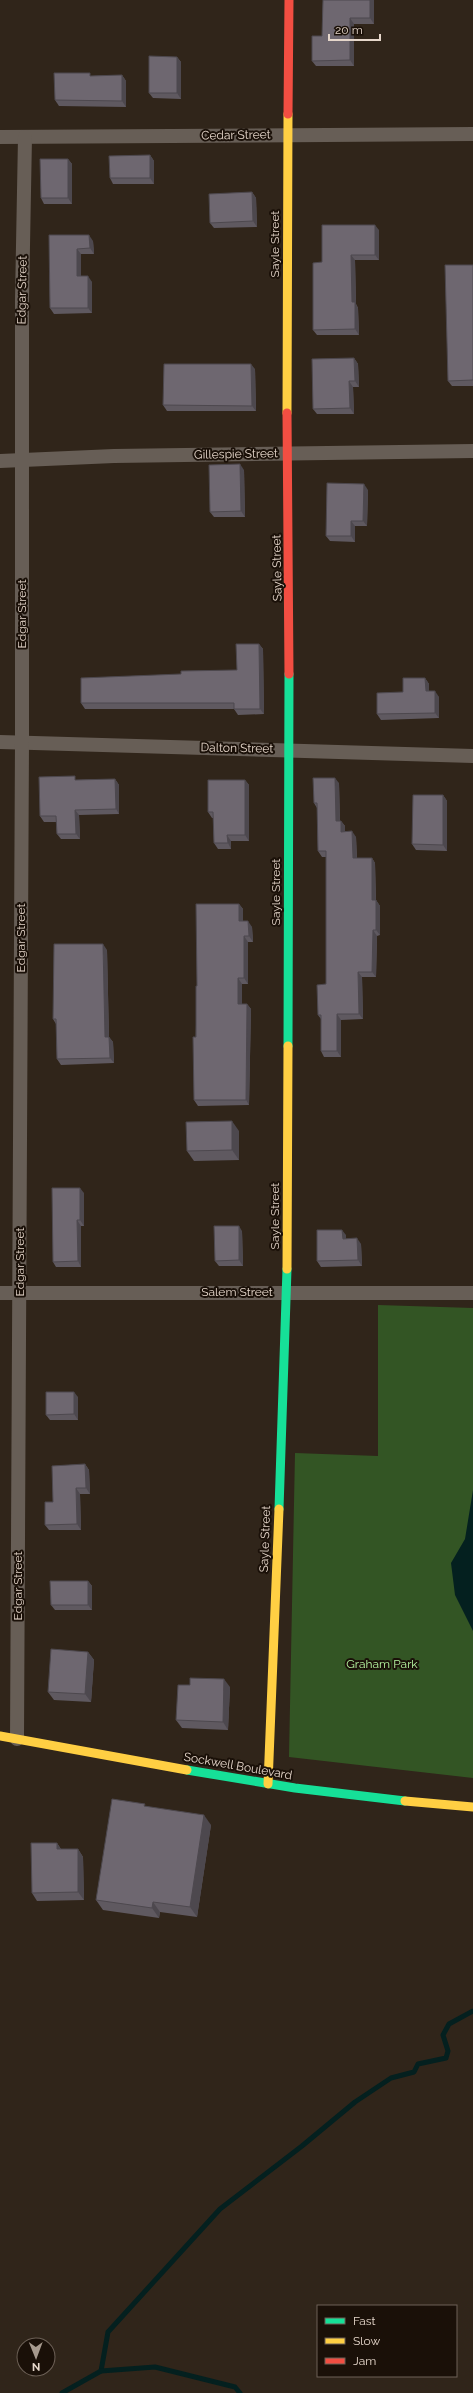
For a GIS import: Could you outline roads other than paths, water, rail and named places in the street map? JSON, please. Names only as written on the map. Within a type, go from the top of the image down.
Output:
[{"type":"street","name":"Sayle Street","points":[[268,1784],[287,1292],[289,749],[287,134],[289,0]]},
{"type":"street","name":"Cedar Street","points":[[0,137],[473,134]]},
{"type":"street","name":"Edgar Street","points":[[17,1739],[20,1293],[22,460],[25,137]]},
{"type":"street","name":"Gillespie Street","points":[[0,461],[114,456],[473,451]]},
{"type":"street","name":"Dalton Street","points":[[0,742],[289,749],[473,756]]},
{"type":"street","name":"Salem Street","points":[[0,1293],[473,1292]]},
{"type":"street","name":"Sockwell Boulevard","points":[[0,1736],[268,1784],[366,1798],[473,1807]]},
{"type":"water","points":[[473,1490],[473,1631],[455,1595],[451,1563],[465,1539]]},
{"type":"waterway","points":[[101,2371],[108,2332],[220,2209],[302,2146],[355,2102],[391,2078],[414,2072],[418,2064],[446,2058],[448,2051],[443,2035],[449,2024],[473,2011]]},
{"type":"waterway","points":[[62,2393],[101,2371],[155,2367],[235,2387],[240,2393]]},
{"type":"park label","name":"Graham Park","points":[[382,1664]]}]
